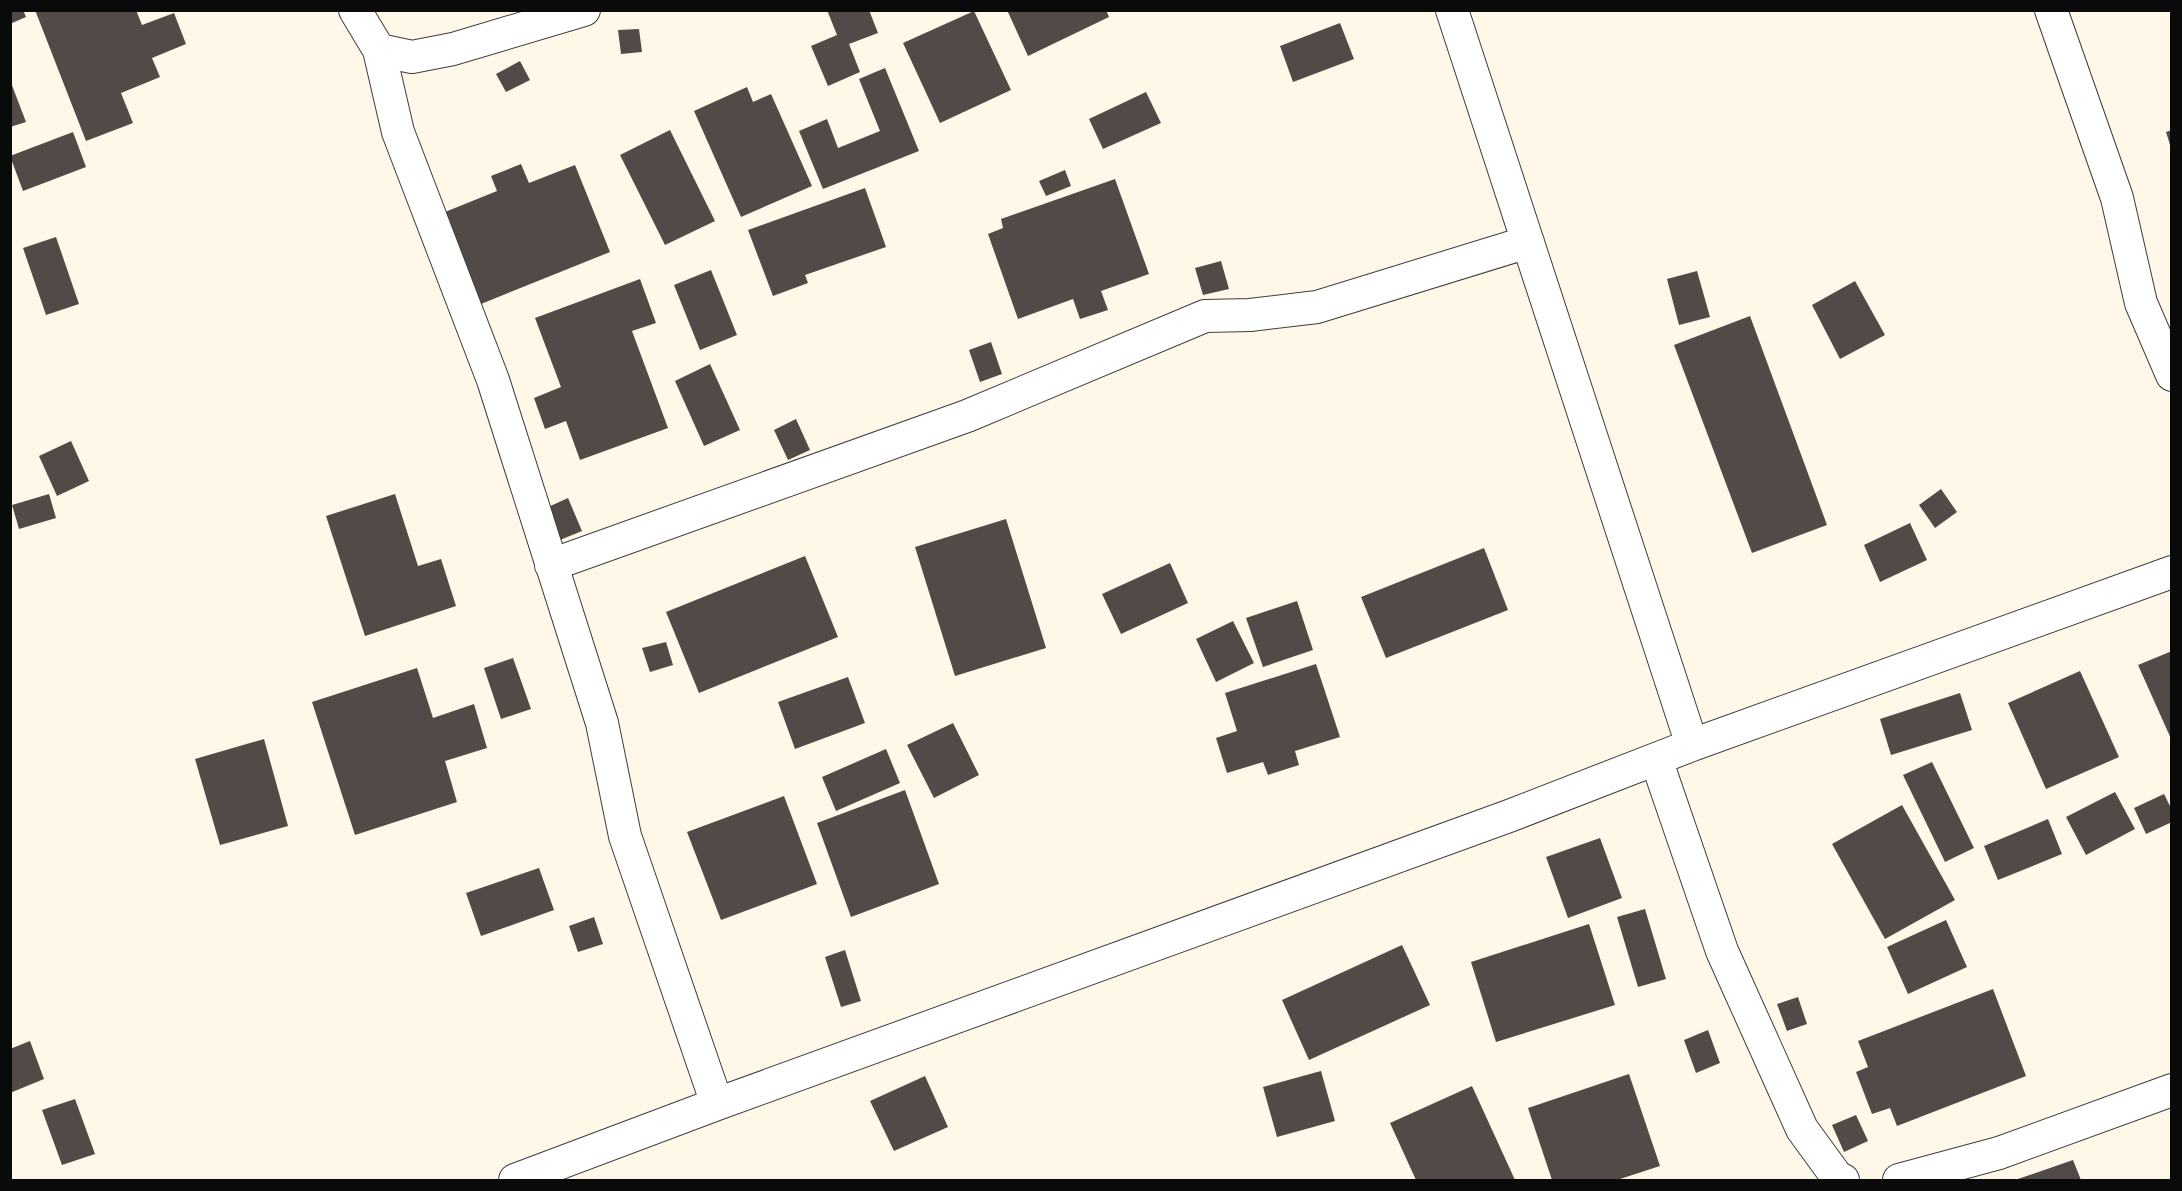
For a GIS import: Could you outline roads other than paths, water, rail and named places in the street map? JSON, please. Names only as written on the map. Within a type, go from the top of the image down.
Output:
[{"type":"street","points":[[356,10],[379,50],[398,132],[493,380],[602,723],[626,837],[717,1104]]},
{"type":"street","points":[[379,50],[412,57],[443,51],[584,10]]},
{"type":"street","points":[[1452,10],[1692,745]]},
{"type":"street","points":[[2051,10],[2116,198],[2141,303],[2172,375]]},
{"type":"street","points":[[551,565],[967,416],[1205,316],[1250,315],[1317,307],[1528,242]]},
{"type":"street","points":[[515,1180],[717,1104],[1509,816],[1692,745],[2172,572]]},
{"type":"street","points":[[1656,759],[1726,962],[1802,1129],[1837,1177],[1843,1180]]},
{"type":"street","points":[[1899,1180],[1999,1153],[2172,1090]]}]
